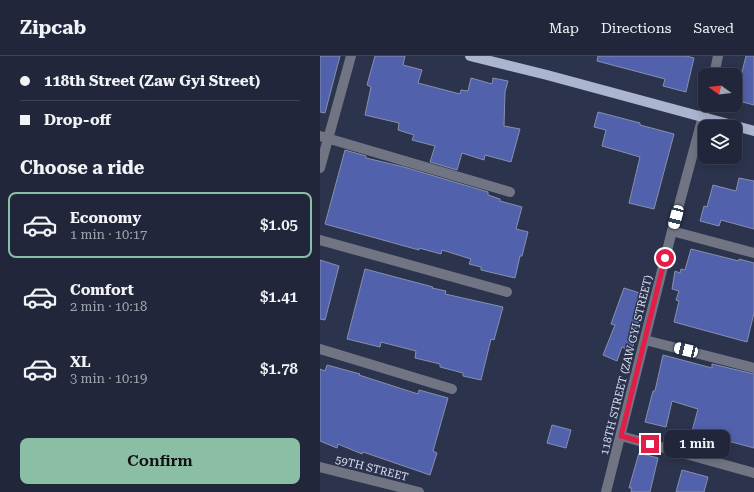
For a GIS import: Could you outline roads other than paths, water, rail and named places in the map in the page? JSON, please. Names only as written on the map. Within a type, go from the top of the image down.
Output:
[{"type":"main road","points":[[470,56],[547,75],[754,131]]},
{"type":"street","points":[[320,168],[324,137],[351,56]]},
{"type":"street","points":[[715,68],[718,56]]},
{"type":"street","name":"118TH STREET (ZAW GYI STREET)","points":[[606,492],[672,231],[704,112]]},
{"type":"street","points":[[324,137],[510,192]]},
{"type":"street","points":[[672,231],[754,253]]},
{"type":"street","points":[[320,240],[507,292]]},
{"type":"street","points":[[645,340],[754,368]]},
{"type":"street","points":[[320,349],[452,388]]},
{"type":"street","points":[[621,436],[754,473]]},
{"type":"street","name":"59TH STREET","points":[[320,468],[419,492]]}]
